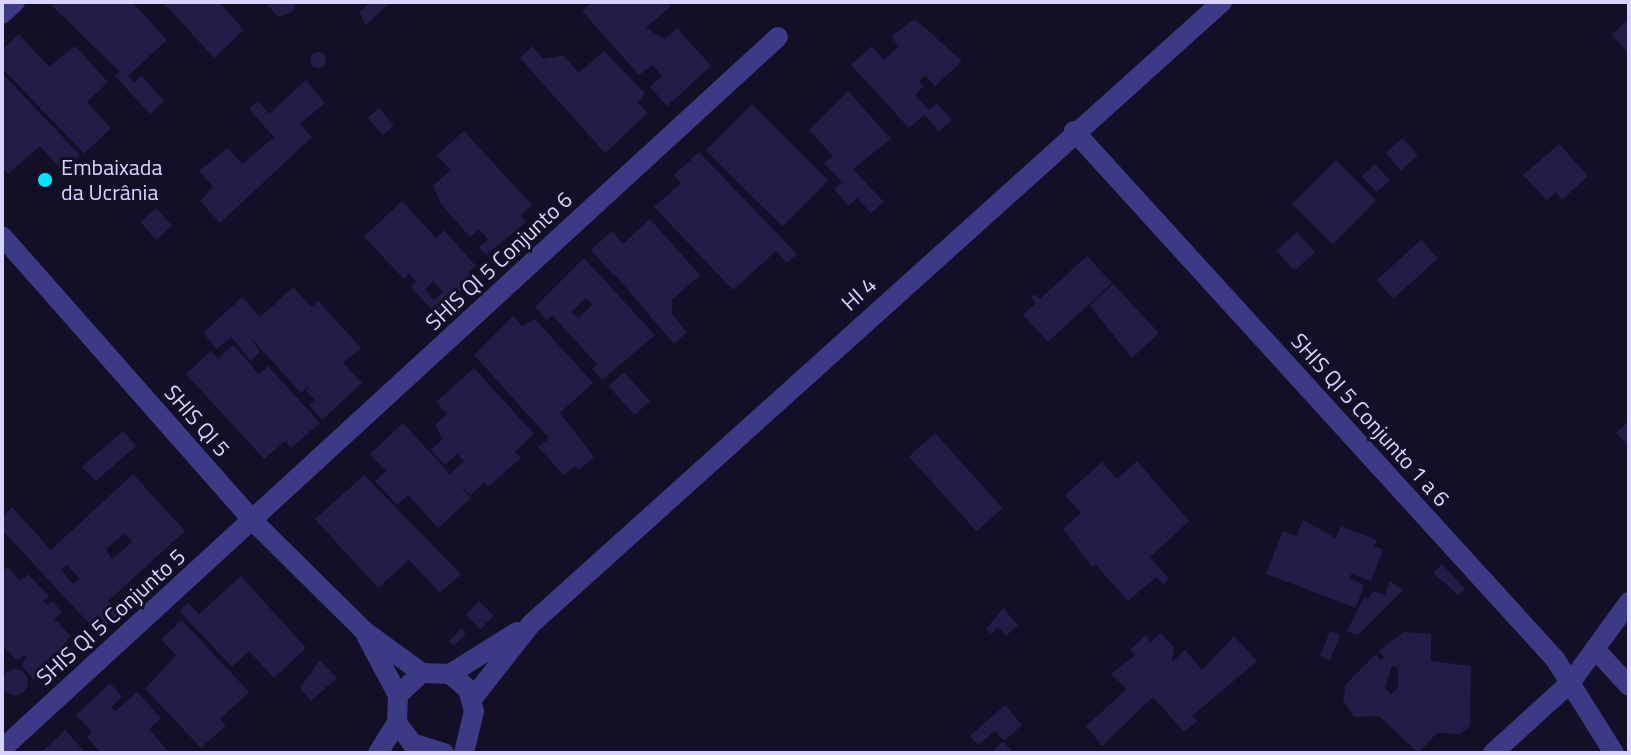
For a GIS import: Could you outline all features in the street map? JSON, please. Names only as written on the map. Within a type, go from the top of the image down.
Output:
[{"type":"street","points":[[2,14],[15,2]]},
{"type":"street","name":"HI 4","points":[[472,699],[531,624],[1074,131],[1222,2]]},
{"type":"street","name":"SHIS QI 5 Conjunto 6","points":[[252,520],[778,37]]},
{"type":"street","name":"SHIS QI 5 Conjunto 1 a 6","points":[[1074,131],[1534,635],[1571,682],[1614,753]]},
{"type":"street","name":"SHIS QI 5","points":[[2,236],[252,520],[363,630],[422,673]]},
{"type":"street","name":"SHIS QI 5 Conjunto 5","points":[[2,749],[252,520]]},
{"type":"street","points":[[1493,753],[1571,682],[1629,602]]},
{"type":"street","name":"HI 4","points":[[450,674],[531,624]]},
{"type":"street","name":"SHIS QI 5","points":[[363,630],[398,695]]},
{"type":"street","points":[[1595,649],[1629,686]]},
{"type":"street","points":[[378,753],[397,723],[398,695],[422,673],[450,674],[472,699],[464,753]]},
{"type":"street","points":[[397,723],[412,743],[430,752]]},
{"type":"building","points":[[56,2],[131,2],[138,8],[167,40],[128,76],[134,82],[141,75],[164,101],[150,114],[115,76],[120,72],[52,6]]},
{"type":"building","points":[[163,2],[219,2],[244,30],[214,58]]},
{"type":"building","points":[[265,2],[297,2],[292,12],[278,17]]},
{"type":"building","points":[[370,2],[391,2],[365,26],[360,12]]},
{"type":"building","points":[[592,2],[667,2],[671,6],[646,28],[665,39],[677,28],[711,66],[667,106],[650,87],[662,76],[652,65],[639,75],[582,11]]},
{"type":"building","points":[[915,19],[962,61],[935,86],[925,75],[919,81],[924,86],[915,95],[929,110],[937,103],[952,120],[939,131],[924,115],[909,128],[851,65],[872,46],[884,60],[899,46],[891,37]]},
{"type":"building","points":[[1627,20],[1629,22],[1627,52],[1612,34]]},
{"type":"building","points":[[19,34],[49,67],[75,46],[108,82],[87,102],[111,128],[84,154],[2,68],[2,50]]},
{"type":"building","points":[[532,46],[543,59],[563,55],[579,73],[604,51],[645,93],[638,103],[648,113],[605,153],[520,58]]},
{"type":"building","points":[[318,52],[324,54],[324,66],[318,68],[312,66],[310,60],[312,54]]},
{"type":"building","points":[[2,73],[80,155],[62,171],[40,146],[8,174],[2,167]]},
{"type":"building","points":[[306,80],[325,103],[300,124],[312,137],[220,223],[200,201],[213,187],[199,171],[228,148],[242,164],[274,137],[249,109],[258,101],[269,114]]},
{"type":"building","points":[[848,91],[891,139],[853,169],[884,202],[871,213],[857,198],[849,206],[834,189],[842,182],[824,163],[833,156],[809,130]]},
{"type":"building","points":[[752,104],[828,180],[782,226],[706,150]]},
{"type":"building","points":[[379,108],[394,125],[383,135],[368,118]]},
{"type":"building","points":[[464,131],[532,205],[521,215],[526,222],[486,255],[479,247],[488,239],[479,229],[470,237],[441,204],[433,186],[451,170],[437,155]]},
{"type":"building","points":[[1403,138],[1418,155],[1401,170],[1386,153]]},
{"type":"building","points":[[1559,144],[1588,176],[1562,200],[1556,192],[1547,200],[1523,175]]},
{"type":"building","points":[[699,152],[797,254],[787,263],[776,251],[733,290],[654,207],[681,183],[674,175]]},
{"type":"building","points":[[1336,160],[1376,200],[1332,244],[1292,204]]},
{"type":"building","points":[[1375,164],[1390,180],[1377,192],[1362,176]]},
{"type":"building","points":[[402,201],[436,238],[444,230],[476,266],[468,272],[474,279],[436,314],[411,287],[416,282],[409,274],[404,279],[364,237]],"holes":[[[433,281],[443,292],[434,300],[425,290]]]},
{"type":"building","points":[[156,208],[172,226],[156,240],[140,222]]},
{"type":"building","points":[[650,219],[700,275],[672,300],[672,314],[687,332],[674,344],[616,276],[622,270],[614,276],[591,250],[612,231],[623,244]]},
{"type":"building","points":[[1297,232],[1315,252],[1294,271],[1276,251]]},
{"type":"building","points":[[1421,240],[1438,259],[1393,299],[1376,280]]},
{"type":"building","points":[[1087,256],[1112,283],[1048,342],[1023,315],[1036,303],[1031,297],[1035,294],[1040,299]]},
{"type":"building","points":[[584,258],[655,335],[602,380],[592,369],[597,364],[552,315],[547,320],[535,307]],"holes":[[[586,298],[592,305],[578,318],[571,312]]]},
{"type":"building","points":[[1113,284],[1159,333],[1132,358],[1090,306]]},
{"type":"building","points":[[293,287],[311,307],[318,301],[361,348],[343,363],[362,383],[322,420],[309,405],[315,400],[306,391],[309,385],[301,393],[249,336],[260,352],[251,361],[231,337],[217,349],[203,333],[242,297],[260,317]]},
{"type":"building","points":[[513,316],[522,326],[535,319],[593,383],[560,413],[594,457],[579,470],[575,466],[564,475],[538,447],[549,438],[474,355]]},
{"type":"building","points":[[233,345],[259,374],[268,366],[320,423],[291,448],[285,441],[264,459],[186,374],[211,351],[218,359]]},
{"type":"building","points":[[474,368],[534,434],[515,452],[521,458],[488,487],[484,482],[471,495],[459,485],[471,498],[438,528],[408,495],[397,505],[375,481],[386,471],[370,454],[403,423],[450,474],[464,461],[457,454],[445,465],[431,450],[443,439],[435,425],[447,414],[436,402]]},
{"type":"building","points":[[624,372],[650,401],[634,415],[608,386]]},
{"type":"building","points":[[1629,421],[1629,447],[1616,433]]},
{"type":"building","points":[[123,431],[136,446],[95,482],[82,466]]},
{"type":"building","points":[[935,433],[1003,508],[977,531],[909,456]]},
{"type":"building","points":[[1137,461],[1189,521],[1150,557],[1169,579],[1163,585],[1156,577],[1128,601],[1095,564],[1092,567],[1063,529],[1081,513],[1065,495],[1102,462],[1117,479]]},
{"type":"building","points":[[133,474],[185,531],[108,601],[121,612],[98,633],[2,530],[2,517],[12,507],[51,550]],"holes":[[[125,533],[132,542],[112,559],[106,549]],[[67,565],[80,579],[73,584],[61,570]]]},
{"type":"building","points":[[364,475],[461,574],[440,593],[409,560],[378,588],[315,519]]},
{"type":"building","points":[[1303,520],[1336,538],[1341,526],[1377,540],[1374,546],[1383,550],[1371,581],[1351,574],[1350,579],[1364,585],[1356,608],[1266,574],[1283,531],[1296,536]]},
{"type":"building","points":[[1442,564],[1465,589],[1458,595],[1433,573]]},
{"type":"building","points":[[8,567],[20,581],[28,574],[49,596],[43,601],[47,605],[52,601],[62,612],[54,619],[71,636],[34,680],[22,666],[26,655],[16,660],[2,645],[2,572]]},
{"type":"building","points":[[241,576],[306,648],[274,678],[249,651],[232,667],[179,611],[188,603],[199,614]]},
{"type":"building","points":[[1390,581],[1403,590],[1358,635],[1347,631],[1364,597],[1369,599],[1373,591],[1385,595]]},
{"type":"building","points":[[479,601],[494,616],[480,629],[466,614]]},
{"type":"building","points":[[1003,608],[1018,625],[1006,636],[998,627],[991,634],[986,629]]},
{"type":"building","points":[[182,620],[249,692],[220,719],[226,726],[201,748],[145,689],[176,655],[161,639]]},
{"type":"building","points":[[461,629],[466,634],[454,646],[449,641]]},
{"type":"building","points":[[1330,631],[1340,635],[1330,660],[1320,656]]},
{"type":"building","points":[[1404,632],[1431,634],[1431,661],[1471,666],[1470,726],[1460,734],[1437,733],[1418,753],[1379,716],[1354,717],[1343,700],[1346,684],[1376,654],[1380,661],[1384,657],[1378,651]],"holes":[[[1392,666],[1398,667],[1398,688],[1391,694],[1385,688]]]},
{"type":"building","points":[[1161,633],[1174,648],[1172,662],[1185,650],[1202,670],[1234,636],[1257,661],[1192,716],[1197,721],[1184,732],[1153,697],[1102,746],[1086,726],[1127,689],[1111,674],[1135,655],[1130,650],[1146,635],[1151,642]]},
{"type":"building","points":[[320,660],[337,678],[311,701],[300,688]]},
{"type":"building","points":[[15,669],[24,673],[28,682],[24,691],[15,695],[6,691],[2,682],[6,673]]},
{"type":"building","points":[[110,683],[122,697],[111,707],[116,711],[137,692],[161,718],[149,729],[170,753],[101,753],[87,737],[92,732],[76,715]]},
{"type":"building","points":[[1005,705],[1022,725],[1004,741],[995,731],[978,745],[970,736]]},
{"type":"building","points":[[65,730],[86,753],[41,753]]},
{"type":"building","points":[[1003,741],[1014,753],[990,753]]},
{"type":"place","name":"Embaixada da Ucrânia","points":[[45,180]]}]
